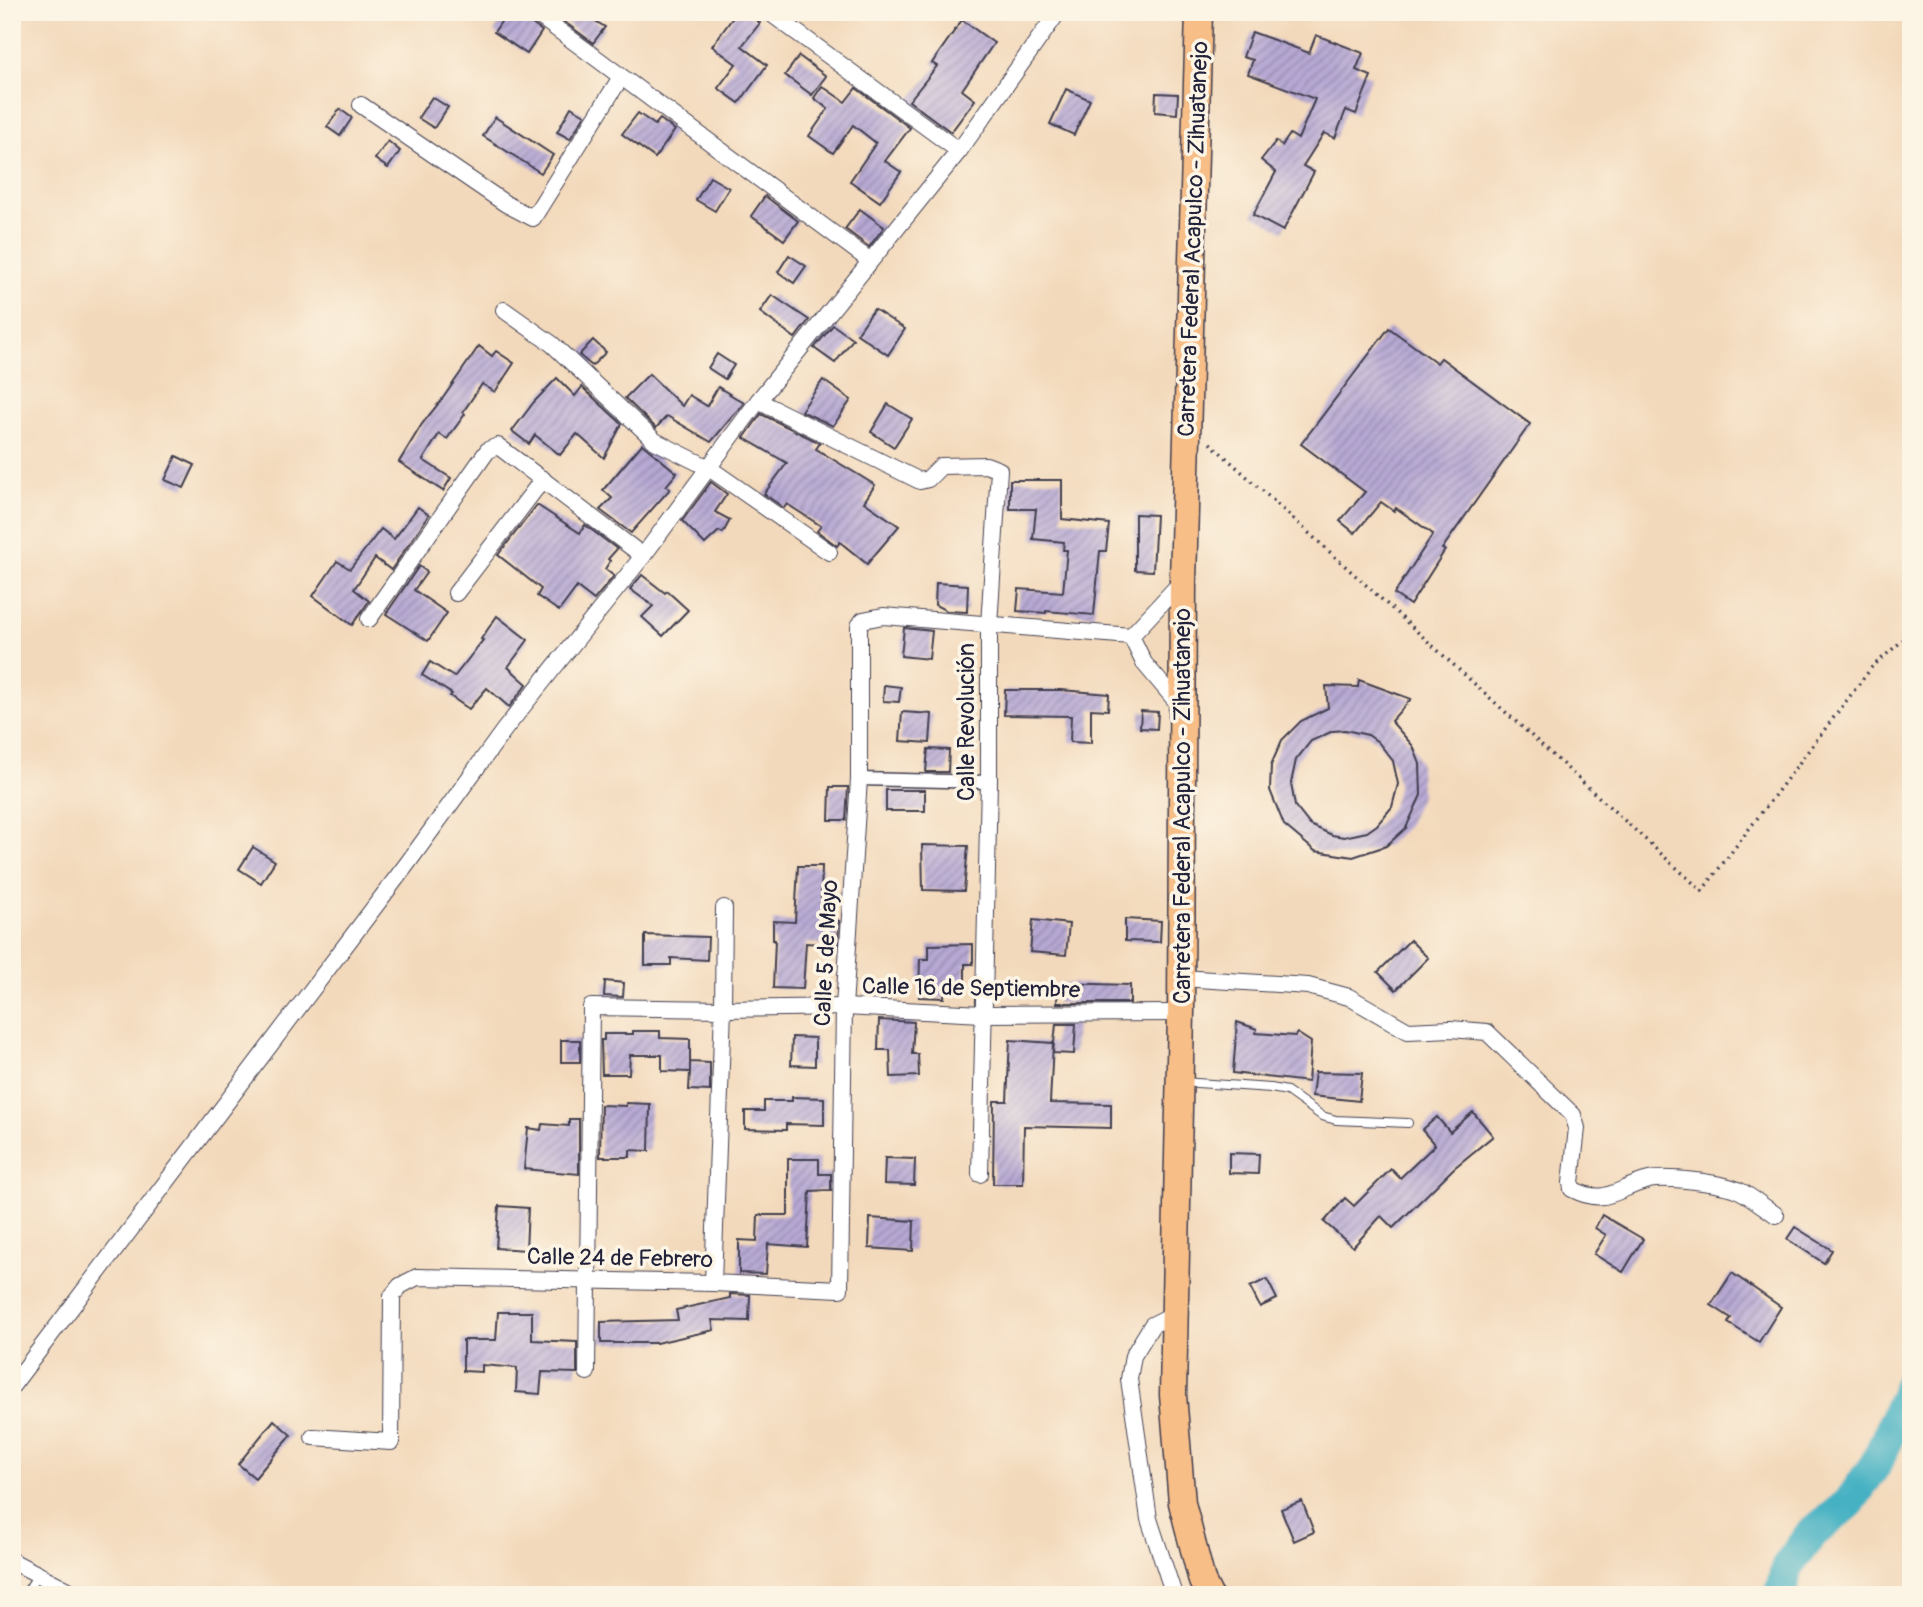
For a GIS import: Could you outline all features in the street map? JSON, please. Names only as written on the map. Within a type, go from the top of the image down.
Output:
[{"type":"main road","name":"Carretera Federal Acapulco - Zihuatanejo","points":[[1199,12],[1183,580],[1181,1013],[1172,1395],[1182,1503],[1202,1581],[1209,1595]]},
{"type":"street","points":[[534,12],[869,260]]},
{"type":"street","points":[[769,12],[959,151]]},
{"type":"street","points":[[12,1385],[390,887],[504,730],[643,556],[758,401],[959,151],[1058,12]]},
{"type":"street","points":[[361,105],[506,204],[533,218],[621,77]]},
{"type":"street","points":[[504,310],[552,344],[655,441],[709,468],[829,552]]},
{"type":"street","name":"Calle Revolución","points":[[758,401],[920,481],[929,479],[941,466],[986,464],[999,470],[989,625],[989,782],[980,1174]]},
{"type":"street","points":[[369,619],[488,450],[498,446],[643,556]]},
{"type":"street","points":[[456,593],[543,479]]},
{"type":"street","points":[[1130,636],[1183,580]]},
{"type":"street","name":"Calle 5 de Mayo","points":[[840,1289],[844,1007],[859,779],[859,626],[863,620],[883,616],[989,625]]},
{"type":"street","points":[[989,625],[1130,636]]},
{"type":"street","points":[[1130,636],[1144,663],[1183,709]]},
{"type":"street","points":[[859,779],[989,782]]},
{"type":"street","points":[[713,1283],[724,908]]},
{"type":"street","points":[[1181,978],[1308,986],[1349,997],[1408,1031],[1451,1029],[1487,1032],[1573,1115],[1577,1128],[1572,1189],[1587,1197],[1598,1198],[1651,1180],[1709,1182],[1739,1190],[1776,1215]]},
{"type":"street","name":"Calle 16 de Septiembre","points":[[587,1279],[591,1007],[844,1007],[983,1014],[1181,1013]]},
{"type":"street","name":"Calle 24 de Febrero","points":[[313,1437],[391,1442],[392,1296],[400,1286],[416,1277],[587,1279],[840,1289]]},
{"type":"street","points":[[587,1279],[587,1372]]},
{"type":"street","points":[[1174,1314],[1152,1325],[1133,1356],[1129,1380],[1149,1519],[1174,1595]]},
{"type":"street","points":[[12,1561],[78,1595]]},
{"type":"lane","points":[[1179,1081],[1279,1089],[1287,1091],[1322,1116],[1408,1123]]},
{"type":"lane","points":[[25,1595],[38,1574]]},
{"type":"path","points":[[1188,423],[1702,891],[1872,667],[1911,633]]},
{"type":"building","points":[[508,12],[515,12],[542,31],[527,54],[494,32]]},
{"type":"building","points":[[568,12],[597,12],[592,19],[605,27],[593,43],[562,20]]},
{"type":"building","points":[[737,12],[745,12],[760,23],[742,46],[767,65],[739,103],[718,88],[736,64],[712,46]]},
{"type":"building","points":[[962,20],[994,43],[962,90],[975,100],[951,132],[909,101],[937,66],[932,63]]},
{"type":"building","points":[[1252,32],[1309,53],[1316,35],[1363,53],[1356,70],[1371,76],[1356,114],[1346,110],[1335,138],[1324,133],[1303,166],[1314,172],[1283,231],[1253,215],[1276,172],[1261,160],[1276,141],[1282,146],[1290,134],[1298,139],[1315,99],[1248,74],[1253,60],[1243,57]]},
{"type":"building","points":[[799,56],[826,76],[812,95],[785,75]]},
{"type":"building","points":[[822,86],[845,102],[856,88],[910,128],[885,161],[901,172],[880,202],[850,181],[876,143],[853,125],[833,153],[809,136],[828,109],[814,98]]},
{"type":"building","points":[[1066,89],[1090,100],[1074,135],[1050,124]]},
{"type":"building","points":[[1156,93],[1178,94],[1177,114],[1155,112]]},
{"type":"building","points":[[432,97],[448,107],[434,128],[418,118]]},
{"type":"building","points":[[571,107],[585,115],[570,139],[557,132]]},
{"type":"building","points":[[340,109],[352,118],[340,136],[327,127]]},
{"type":"building","points":[[638,113],[655,125],[660,119],[675,130],[655,158],[622,134]]},
{"type":"building","points":[[495,117],[553,155],[541,173],[483,136]]},
{"type":"building","points":[[388,141],[400,151],[388,168],[375,159]]},
{"type":"building","points":[[710,177],[729,188],[715,211],[696,200]]},
{"type":"building","points":[[765,196],[798,221],[784,240],[751,216]]},
{"type":"building","points":[[860,209],[884,227],[869,247],[845,229]]},
{"type":"building","points":[[789,255],[806,266],[794,283],[778,272]]},
{"type":"building","points":[[772,295],[809,320],[795,338],[760,312]]},
{"type":"building","points":[[874,309],[905,329],[888,355],[857,334]]},
{"type":"building","points":[[833,325],[853,339],[835,363],[814,348]]},
{"type":"building","points":[[1389,328],[1437,363],[1441,358],[1530,424],[1442,549],[1445,550],[1410,605],[1394,594],[1433,534],[1396,508],[1394,511],[1381,502],[1355,533],[1340,521],[1365,492],[1301,444]]},
{"type":"building","points":[[593,340],[606,352],[592,366],[579,355]]},
{"type":"building","points":[[479,346],[492,356],[496,351],[514,363],[495,392],[482,384],[447,439],[439,434],[423,460],[451,478],[443,491],[399,462],[422,424]]},
{"type":"building","points":[[717,354],[734,365],[725,379],[708,368]]},
{"type":"building","points":[[649,374],[682,406],[689,395],[707,406],[718,387],[744,403],[711,442],[667,416],[656,428],[625,398]]},
{"type":"building","points":[[557,378],[575,396],[582,387],[622,424],[604,458],[577,434],[560,455],[535,435],[529,444],[512,431]]},
{"type":"building","points":[[823,380],[851,400],[833,426],[801,411]]},
{"type":"building","points":[[888,404],[912,419],[894,447],[871,432]]},
{"type":"building","points":[[761,414],[820,443],[816,449],[875,485],[864,502],[899,526],[867,564],[840,542],[837,546],[817,531],[821,526],[787,504],[784,508],[764,494],[787,463],[744,438]]},
{"type":"building","points":[[642,444],[677,473],[666,486],[670,489],[631,533],[600,510],[612,498],[603,490]]},
{"type":"building","points":[[176,456],[195,465],[184,488],[165,480]]},
{"type":"building","points":[[1010,480],[1062,480],[1062,519],[1109,524],[1106,551],[1100,551],[1094,615],[1017,611],[1019,589],[1063,592],[1067,550],[1063,550],[1064,542],[1033,539],[1036,509],[1010,509]]},
{"type":"building","points":[[711,482],[727,494],[715,512],[730,520],[723,533],[719,531],[705,544],[682,521]]},
{"type":"building","points":[[537,505],[580,533],[585,525],[617,549],[608,559],[610,561],[605,569],[614,576],[594,600],[577,587],[559,611],[537,596],[541,589],[498,555]]},
{"type":"building","points":[[418,507],[429,515],[391,570],[375,558],[354,589],[369,601],[352,625],[313,596],[337,561],[350,569],[381,529],[394,539]]},
{"type":"building","points":[[1135,514],[1156,515],[1153,571],[1135,570]]},
{"type":"building","points":[[419,566],[427,572],[414,590],[447,613],[428,641],[386,614]]},
{"type":"building","points":[[642,575],[665,593],[667,591],[688,610],[663,636],[642,617],[653,606],[630,589]]},
{"type":"building","points":[[936,583],[968,585],[967,612],[947,611],[935,605]]},
{"type":"building","points":[[497,616],[528,640],[508,667],[527,684],[509,707],[487,688],[469,709],[450,696],[452,694],[422,675],[430,662],[454,677],[483,640],[481,639]]},
{"type":"building","points":[[904,628],[932,631],[929,659],[901,656]]},
{"type":"building","points":[[1359,680],[1411,699],[1391,721],[1413,746],[1420,764],[1421,795],[1406,828],[1386,846],[1353,857],[1315,851],[1284,825],[1270,790],[1271,765],[1282,740],[1301,721],[1328,708],[1326,686],[1358,687]],"holes":[[[1345,730],[1368,735],[1378,742],[1393,761],[1398,784],[1392,807],[1377,825],[1367,832],[1344,837],[1332,835],[1310,825],[1295,806],[1291,783],[1296,760],[1311,741],[1333,731]]]},
{"type":"building","points":[[884,685],[901,687],[899,702],[883,701]]},
{"type":"building","points":[[1005,690],[1061,690],[1109,694],[1108,710],[1091,709],[1091,743],[1070,742],[1071,716],[1004,715]]},
{"type":"building","points":[[1141,711],[1158,712],[1157,729],[1140,728]]},
{"type":"building","points":[[902,712],[932,714],[930,743],[900,741]]},
{"type":"building","points":[[928,749],[949,750],[948,772],[926,772]]},
{"type":"building","points":[[830,787],[848,787],[846,820],[829,820]]},
{"type":"building","points":[[886,790],[925,790],[925,811],[886,811]]},
{"type":"building","points":[[922,845],[968,846],[964,891],[923,890]]},
{"type":"building","points":[[253,847],[275,861],[261,883],[239,869]]},
{"type":"building","points":[[798,866],[822,866],[821,899],[832,899],[831,920],[839,921],[838,945],[806,943],[803,989],[773,988],[773,921],[795,922]]},
{"type":"building","points":[[1125,919],[1161,921],[1160,942],[1125,941]]},
{"type":"building","points":[[1033,920],[1069,924],[1066,955],[1030,952]]},
{"type":"building","points":[[645,935],[708,937],[707,960],[671,958],[671,965],[645,965]]},
{"type":"building","points":[[1410,940],[1428,958],[1396,990],[1378,972]]},
{"type":"building","points":[[973,944],[973,964],[965,964],[965,981],[945,981],[944,998],[919,997],[920,959],[929,959],[929,945]]},
{"type":"building","points":[[605,981],[624,983],[623,997],[604,996]]},
{"type":"building","points":[[1058,983],[1130,985],[1130,1003],[1057,1003]]},
{"type":"building","points":[[879,1020],[914,1022],[912,1054],[918,1054],[919,1076],[891,1077],[890,1050],[878,1050]]},
{"type":"building","points":[[1237,1022],[1257,1029],[1256,1033],[1295,1036],[1297,1033],[1311,1042],[1308,1082],[1233,1073]]},
{"type":"building","points":[[1056,1024],[1076,1024],[1074,1054],[1053,1053]]},
{"type":"building","points":[[633,1031],[660,1031],[660,1038],[690,1039],[690,1062],[710,1063],[710,1091],[689,1090],[690,1072],[662,1071],[662,1055],[630,1055],[629,1074],[602,1074],[601,1040],[604,1040],[604,1034],[633,1034]]},
{"type":"building","points":[[792,1037],[815,1038],[815,1066],[791,1065]]},
{"type":"building","points":[[561,1040],[580,1040],[580,1062],[561,1062]]},
{"type":"building","points":[[1010,1040],[1053,1043],[1050,1103],[1111,1104],[1111,1128],[1024,1126],[1023,1184],[993,1184],[994,1101],[1007,1101]]},
{"type":"building","points":[[1315,1072],[1362,1073],[1359,1101],[1312,1096]]},
{"type":"building","points":[[792,1097],[824,1098],[824,1125],[786,1124],[786,1130],[745,1129],[745,1111],[764,1111],[764,1101],[792,1101]]},
{"type":"building","points":[[626,1103],[650,1104],[649,1151],[630,1150],[630,1157],[600,1157],[601,1105],[626,1106]]},
{"type":"building","points":[[1473,1112],[1493,1136],[1454,1168],[1393,1228],[1381,1216],[1353,1247],[1324,1222],[1345,1198],[1354,1206],[1391,1169],[1400,1178],[1435,1145],[1422,1130],[1437,1117],[1450,1132]]},
{"type":"building","points":[[569,1119],[579,1119],[579,1174],[524,1169],[528,1128],[541,1130],[542,1124],[569,1126]]},
{"type":"building","points":[[1229,1153],[1259,1154],[1258,1174],[1229,1173]]},
{"type":"building","points":[[885,1158],[915,1159],[914,1185],[884,1184]]},
{"type":"building","points":[[788,1159],[819,1159],[819,1174],[831,1174],[831,1190],[810,1191],[807,1247],[768,1244],[766,1274],[739,1273],[739,1240],[757,1241],[758,1215],[788,1215]]},
{"type":"building","points":[[499,1206],[528,1208],[526,1250],[496,1248]]},
{"type":"building","points":[[1602,1215],[1643,1239],[1623,1272],[1594,1254],[1606,1235],[1595,1228]]},
{"type":"building","points":[[870,1218],[914,1221],[913,1251],[869,1248]]},
{"type":"building","points":[[1795,1227],[1832,1250],[1824,1263],[1787,1239]]},
{"type":"building","points":[[1732,1273],[1781,1307],[1759,1342],[1728,1323],[1731,1318],[1711,1305]]},
{"type":"building","points":[[1267,1279],[1277,1299],[1260,1307],[1250,1287]]},
{"type":"building","points":[[730,1294],[750,1295],[749,1321],[712,1320],[714,1330],[656,1343],[601,1343],[601,1322],[678,1320],[676,1310],[730,1298]]},
{"type":"building","points":[[498,1312],[532,1312],[532,1340],[577,1342],[577,1373],[542,1372],[540,1394],[516,1392],[517,1368],[482,1365],[482,1372],[463,1371],[463,1340],[496,1340]]},
{"type":"building","points":[[274,1420],[291,1435],[255,1478],[238,1464]]},
{"type":"building","points":[[1302,1501],[1314,1532],[1294,1541],[1281,1509]]},
{"type":"waterway","points":[[1780,1595],[1787,1567],[1810,1535],[1849,1503],[1877,1462],[1911,1382]]}]
